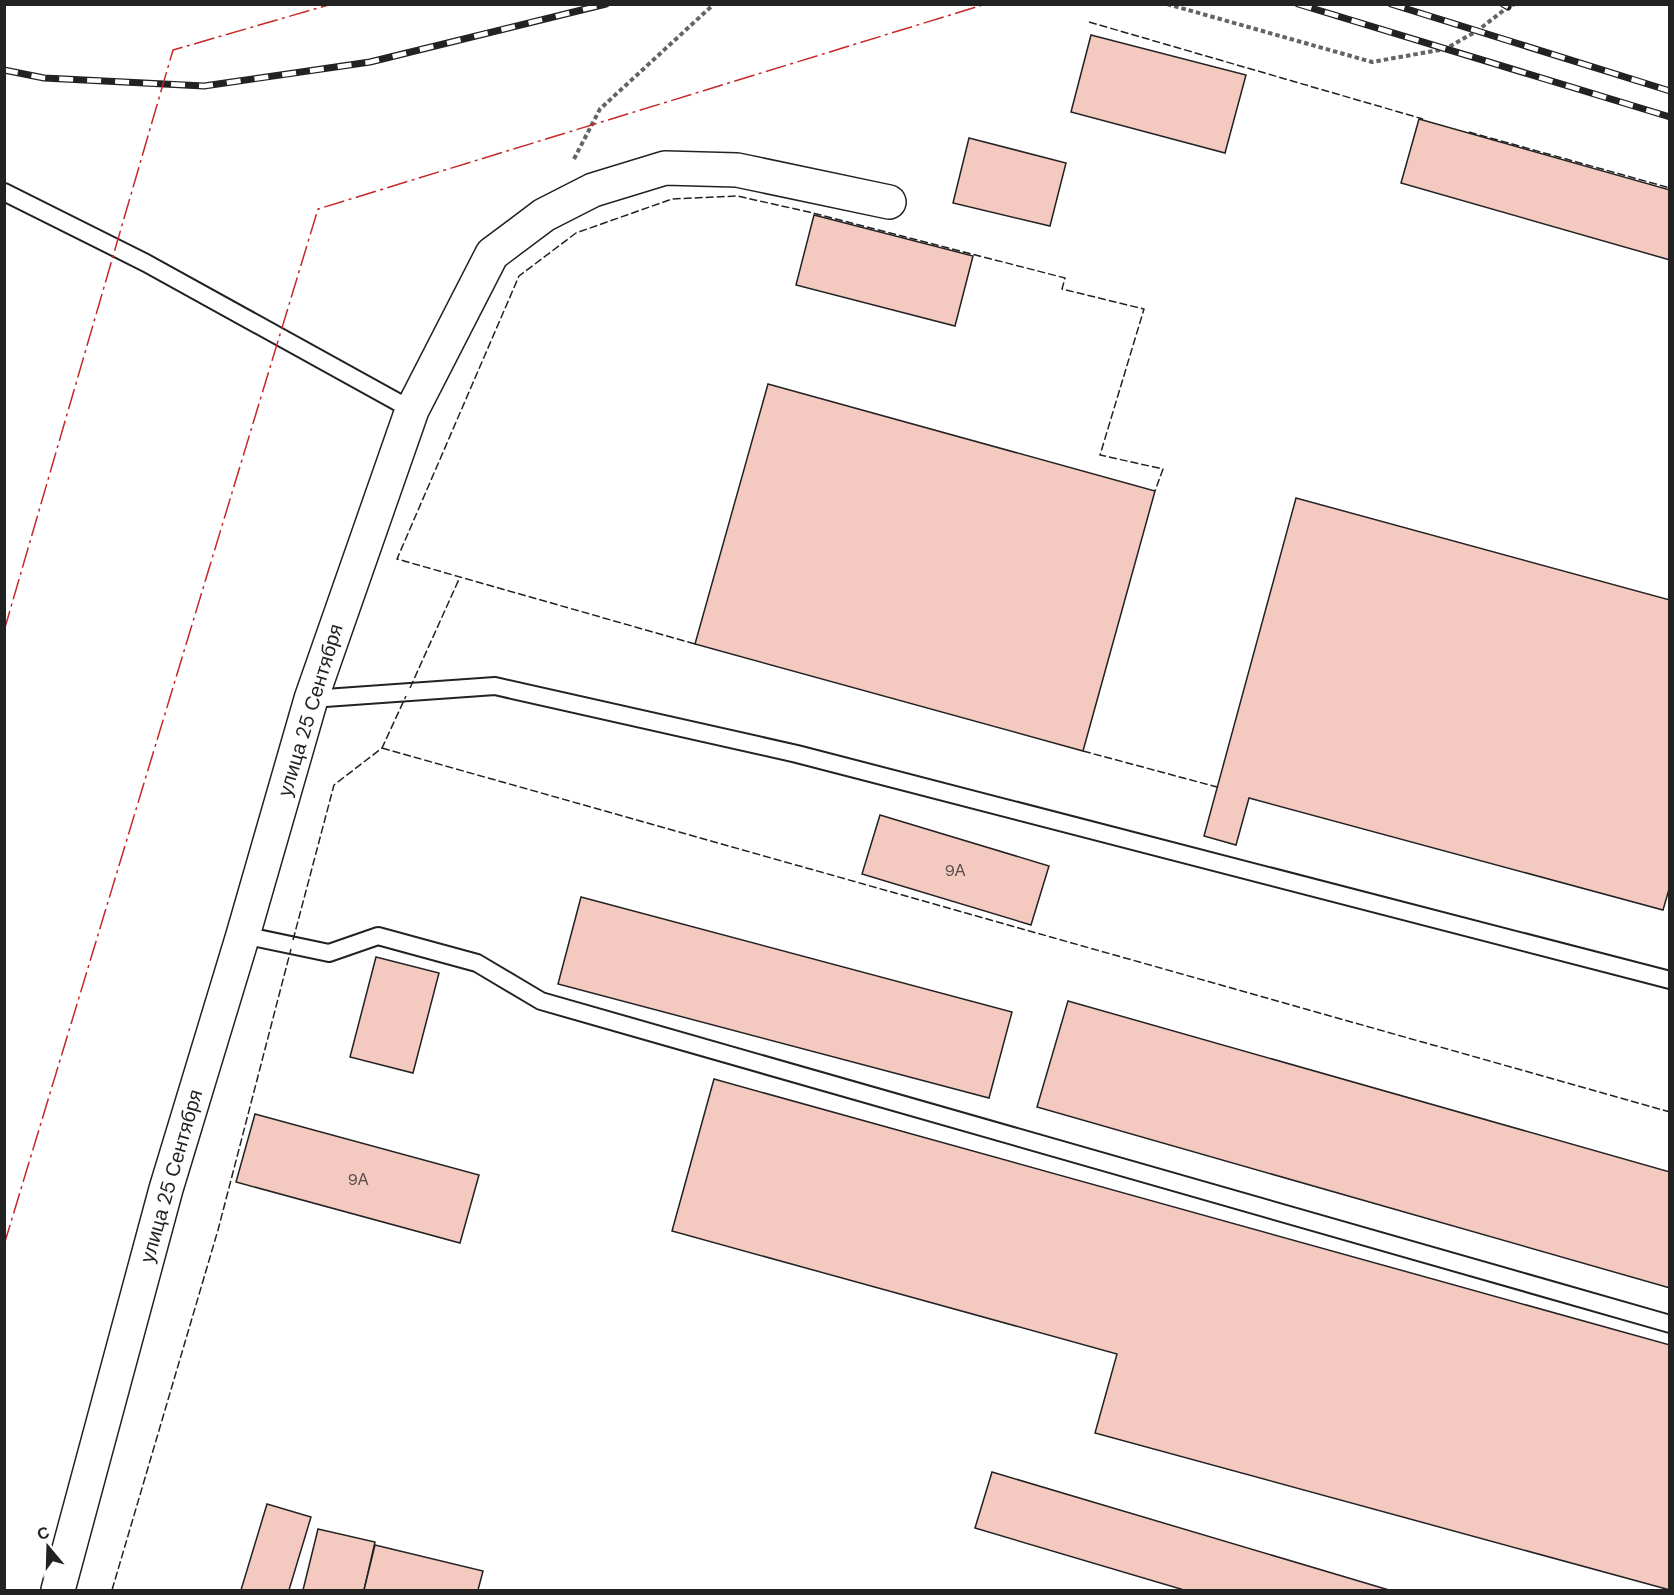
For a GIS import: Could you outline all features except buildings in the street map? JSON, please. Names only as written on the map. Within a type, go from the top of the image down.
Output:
[{"type":"street","name":"улица 25 Сентября","points":[[58,1590],[166,1189],[311,699],[412,410],[492,254],[544,215],[592,190],[665,168],[737,170],[889,202]]},
{"type":"lane","points":[[4,192],[146,263],[412,410]]},
{"type":"lane","points":[[311,699],[495,686],[797,754],[1670,980]]},
{"type":"lane","points":[[243,935],[329,953],[378,936],[477,963],[541,1001],[1670,1324]]},
{"type":"path","points":[[570,167],[600,109],[714,4]]},
{"type":"path","points":[[1167,4],[1372,62],[1445,49],[1477,31],[1515,4]]},
{"type":"railway","points":[[4,70],[44,78],[204,86],[370,62],[606,4]]},
{"type":"railway","points":[[1298,4],[1670,117]]},
{"type":"railway","points":[[1391,4],[1670,91]]},
{"type":"railway","points":[[1503,4],[1508,7]]},
{"type":"fence","points":[[1089,22],[1423,119]]},
{"type":"fence","points":[[1469,132],[1670,188]]},
{"type":"fence","points":[[695,644],[397,559],[519,276],[576,233],[672,199],[737,196],[809,212],[1065,278],[1062,289],[1144,309],[1100,455],[1163,469],[1155,491]]},
{"type":"fence","points":[[410,688],[460,577]]},
{"type":"fence","points":[[293,940],[334,785],[382,748],[406,696]]},
{"type":"fence","points":[[382,748],[1670,1112]]},
{"type":"fence","points":[[1083,751],[1217,787]]},
{"type":"fence","points":[[112,1590],[218,1230],[291,949]]},
{"type":"power","points":[[4,631],[173,50],[332,4]]},
{"type":"power","points":[[4,1245],[318,209],[986,4]]}]
